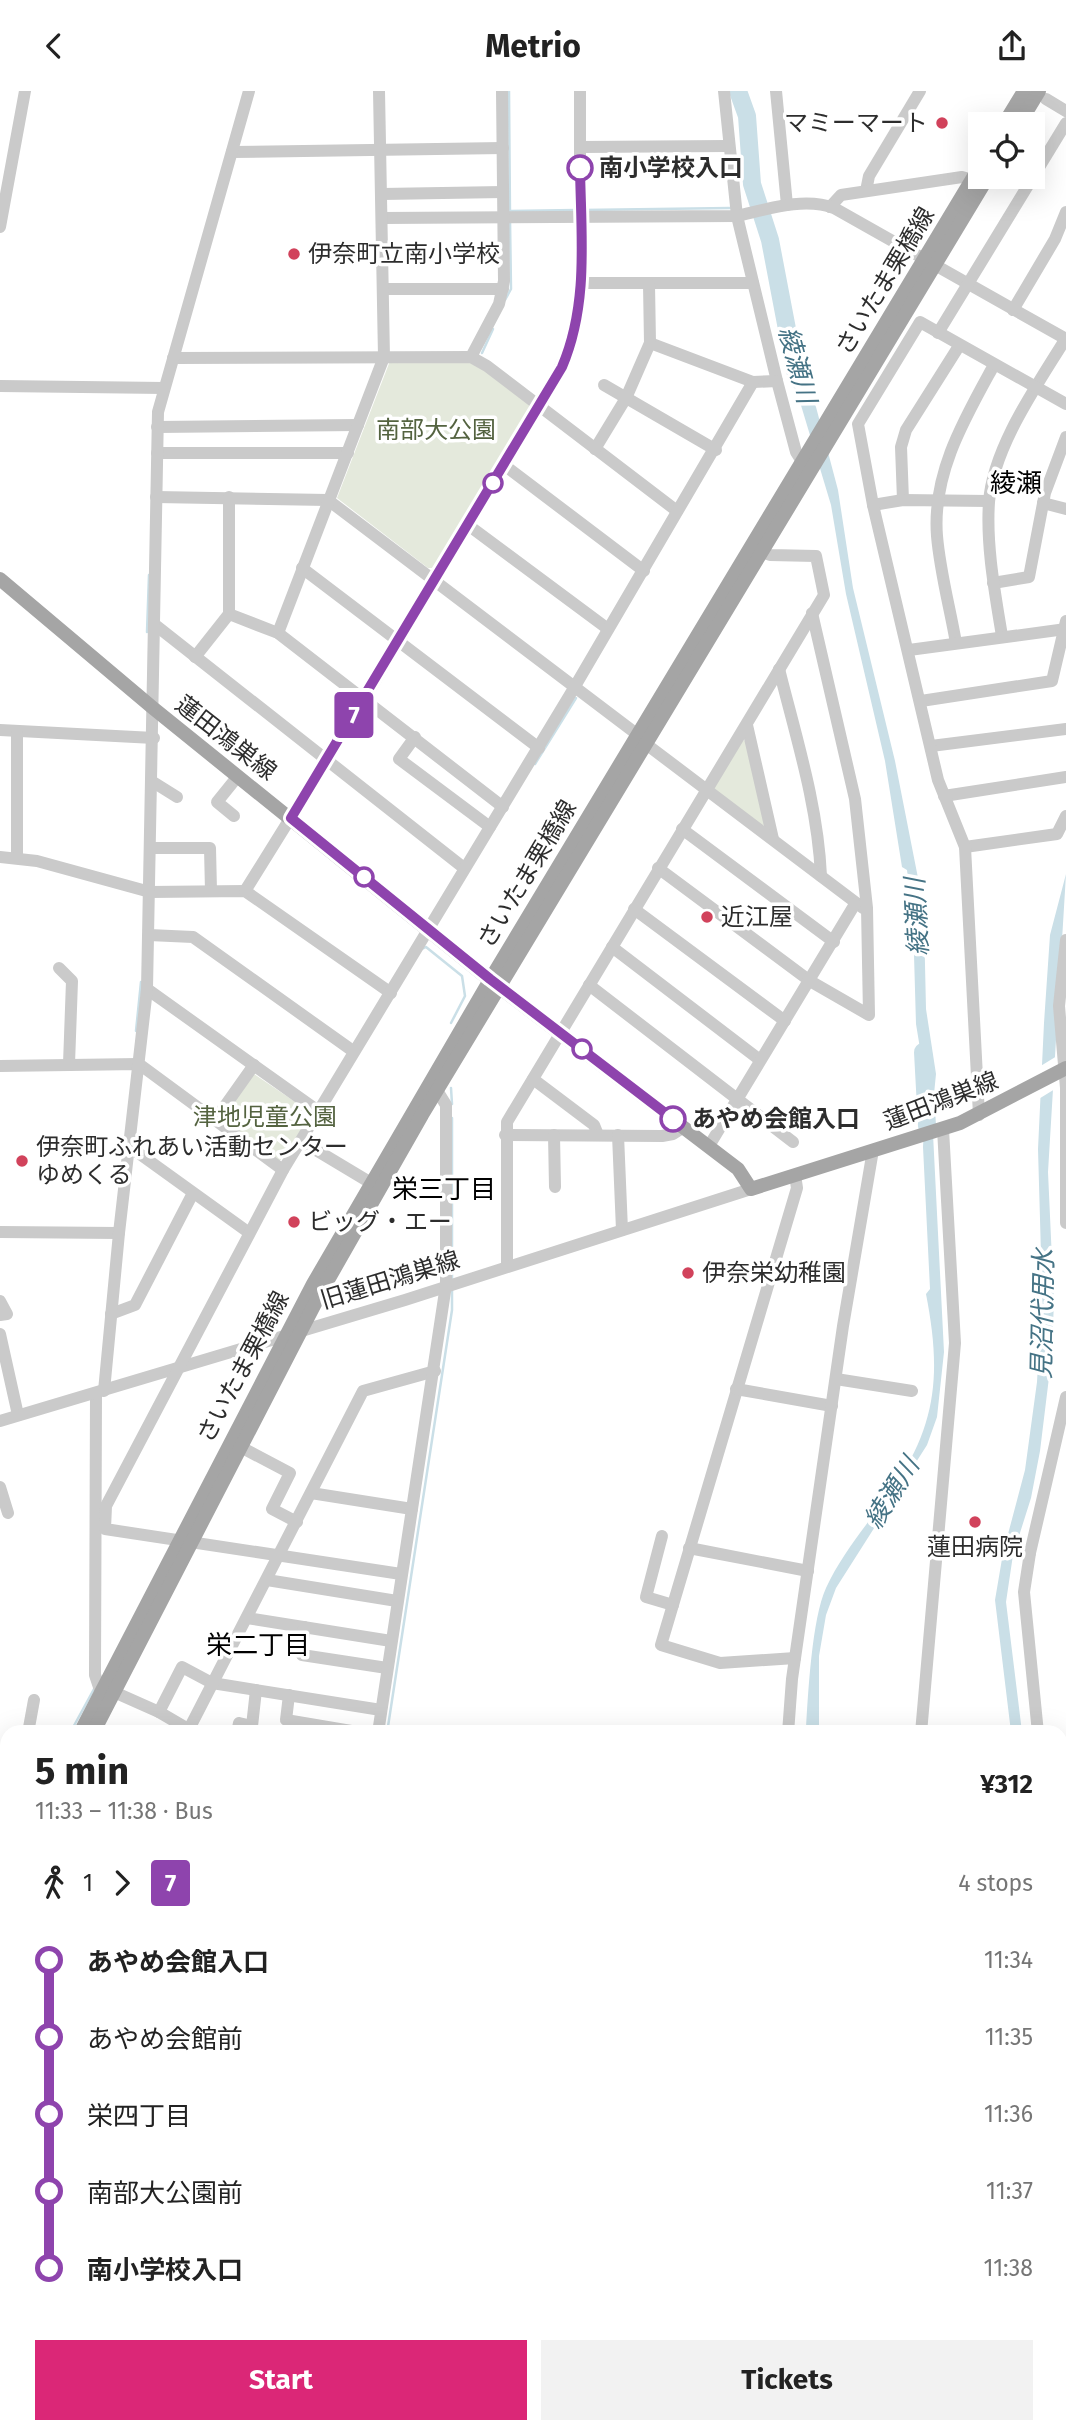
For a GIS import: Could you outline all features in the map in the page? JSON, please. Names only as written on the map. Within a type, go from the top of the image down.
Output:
[{"type":"main road","points":[[1011,112],[1024,91]]},
{"type":"main road","points":[[1029,112],[1042,95]]},
{"type":"main road","name":"さいたま栗橋線","points":[[236,1445],[286,1334],[371,1183],[495,984],[807,463],[831,436],[968,188]]},
{"type":"main road","name":"さいたま栗橋線","points":[[642,739],[762,552],[828,421],[929,262],[980,189]]},
{"type":"main road","name":"蓮田鴻巣線","points":[[0,579],[153,708],[495,984],[709,1146],[746,1177],[751,1189],[912,1139],[979,1115],[1065,1069]]},
{"type":"main road","name":"さいたま栗橋線","points":[[85,1725],[107,1692],[236,1445],[438,1092],[495,984]]},
{"type":"main road","name":"さいたま栗橋線","points":[[96,1725],[107,1692]]},
{"type":"street","points":[[0,227],[25,91]]},
{"type":"street","points":[[179,1725],[159,1712],[107,1692],[95,1675],[102,1519],[100,1393],[111,1314],[113,1233],[130,1147],[148,989],[158,427],[164,389],[249,91]]},
{"type":"street","points":[[278,633],[384,358],[379,91]]},
{"type":"street","points":[[471,357],[499,304],[503,289],[502,91]]},
{"type":"street","points":[[245,891],[365,698],[504,465],[539,406],[573,339],[581,283],[580,91]]},
{"type":"street","points":[[724,91],[729,146],[753,283],[796,452],[807,463]]},
{"type":"street","points":[[776,91],[782,207]]},
{"type":"street","points":[[866,191],[869,176],[920,91]]},
{"type":"street","points":[[1042,95],[1066,111]]},
{"type":"street","points":[[938,333],[1066,123]]},
{"type":"street","points":[[580,147],[729,146]]},
{"type":"street","points":[[232,152],[503,148]]},
{"type":"street","points":[[830,207],[841,195],[962,177],[968,179]]},
{"type":"street","points":[[382,194],[503,192]]},
{"type":"street","points":[[383,218],[743,214],[782,207],[830,207],[1066,339],[1036,388],[1001,455],[989,501],[993,583],[1002,636]]},
{"type":"street","points":[[1013,310],[1055,239],[1066,212]]},
{"type":"street","points":[[581,283],[753,283]]},
{"type":"street","points":[[595,449],[626,398],[650,343],[649,284]]},
{"type":"street","points":[[384,289],[503,289]]},
{"type":"street","points":[[979,1115],[965,847],[944,796],[931,746],[873,505],[858,424],[920,322],[1066,404]]},
{"type":"street","points":[[650,343],[753,382],[777,381]]},
{"type":"street","points":[[904,500],[901,447],[906,430],[959,346]]},
{"type":"street","points":[[173,358],[471,357],[677,512]]},
{"type":"street","points":[[956,643],[937,535],[939,500],[956,435],[994,365]]},
{"type":"street","points":[[401,1574],[106,1529],[102,1519],[106,1506],[182,1367],[248,1231],[353,1051],[539,748],[716,450],[753,382]]},
{"type":"street","points":[[0,386],[164,389]]},
{"type":"street","points":[[604,386],[716,450]]},
{"type":"street","points":[[158,427],[358,425]]},
{"type":"street","points":[[993,583],[1029,577],[1042,503],[1066,437]]},
{"type":"street","points":[[157,453],[348,453]]},
{"type":"street","points":[[504,465],[644,571]]},
{"type":"street","points":[[156,497],[328,500],[861,906]]},
{"type":"street","points":[[195,657],[229,614],[229,497]]},
{"type":"street","points":[[873,505],[904,500],[989,501]]},
{"type":"street","points":[[1042,503],[1066,509]]},
{"type":"street","points":[[468,525],[608,629]]},
{"type":"street","points":[[507,1266],[507,1122],[824,595],[816,556],[770,555],[762,552]]},
{"type":"street","points":[[302,568],[539,748]]},
{"type":"street","points":[[658,867],[810,981],[869,1015],[852,785],[812,613]]},
{"type":"street","points":[[229,614],[278,633],[503,807]]},
{"type":"street","points":[[154,624],[464,868]]},
{"type":"street","points":[[909,650],[1065,626],[1052,681],[920,701]]},
{"type":"street","points":[[779,669],[805,774],[820,849],[821,876]]},
{"type":"street","points":[[747,725],[774,838]]},
{"type":"street","points":[[931,746],[1066,729]]},
{"type":"street","points":[[0,730],[17,733],[154,738]]},
{"type":"street","points":[[17,733],[18,858]]},
{"type":"street","points":[[415,737],[400,758],[490,827]]},
{"type":"street","points":[[234,816],[218,802],[238,776]]},
{"type":"street","points":[[944,796],[1066,777]]},
{"type":"street","points":[[153,782],[177,797]]},
{"type":"street","points":[[965,847],[1057,834],[1066,816]]},
{"type":"street","points":[[682,829],[834,942]]},
{"type":"street","points":[[152,848],[210,848],[211,891]]},
{"type":"street","points":[[0,857],[18,858],[150,892],[245,891],[391,993]]},
{"type":"street","points":[[709,1146],[834,942],[861,906]]},
{"type":"street","points":[[634,909],[785,1021]]},
{"type":"street","points":[[149,935],[193,937],[353,1051]]},
{"type":"street","points":[[1066,940],[1059,1006],[1065,1069],[1066,1223]]},
{"type":"street","points":[[612,947],[760,1059]]},
{"type":"street","points":[[59,968],[72,981],[69,1064]]},
{"type":"street","points":[[589,985],[736,1101],[793,1142]]},
{"type":"street","points":[[148,989],[318,1111]]},
{"type":"street","points":[[0,1066],[139,1064],[283,1170]]},
{"type":"street","points":[[215,1120],[254,1065]]},
{"type":"street","points":[[533,1079],[594,1125],[598,1135]]},
{"type":"street","points":[[378,1725],[401,1574],[452,1283],[446,1105],[438,1092]]},
{"type":"street","points":[[505,1135],[662,1136],[673,1134],[684,1127]]},
{"type":"street","points":[[922,1725],[955,1343],[941,1129]]},
{"type":"street","points":[[554,1135],[555,1187]]},
{"type":"street","points":[[618,1135],[622,1230]]},
{"type":"street","points":[[301,1141],[371,1183]]},
{"type":"street","points":[[130,1147],[248,1231]]},
{"type":"street","points":[[789,1725],[795,1658],[873,1150]]},
{"type":"street","points":[[794,1175],[797,1188],[662,1645],[720,1663],[795,1658]]},
{"type":"street","name":"旧蓮田鴻巣線","points":[[0,1421],[100,1393],[751,1189]]},
{"type":"street","points":[[111,1314],[135,1305],[193,1193]]},
{"type":"street","points":[[0,1232],[113,1233]]},
{"type":"street","points":[[0,1301],[7,1314],[0,1315]]},
{"type":"street","points":[[0,1334],[18,1415]]},
{"type":"street","points":[[191,1725],[363,1391],[435,1371]]},
{"type":"street","points":[[836,1379],[912,1391]]},
{"type":"street","points":[[736,1389],[832,1406]]},
{"type":"street","points":[[1037,1725],[1024,1611],[1024,1552],[1063,1423],[1066,1397]]},
{"type":"street","points":[[236,1445],[290,1473],[272,1509],[297,1522]]},
{"type":"street","points":[[0,1487],[8,1513]]},
{"type":"street","points":[[311,1493],[412,1509]]},
{"type":"street","points":[[662,1536],[646,1597],[673,1605]]},
{"type":"street","points":[[938,1541],[1024,1552]]},
{"type":"street","points":[[689,1548],[808,1571]]},
{"type":"street","points":[[267,1580],[397,1601]]},
{"type":"street","points":[[247,1618],[391,1641]]},
{"type":"street","points":[[304,1627],[302,1655],[387,1668]]},
{"type":"street","points":[[159,1712],[183,1667],[212,1683],[381,1710]]},
{"type":"street","points":[[251,1725],[256,1690]]},
{"type":"street","points":[[289,1695],[286,1720],[316,1725]]},
{"type":"street","points":[[29,1725],[34,1700]]},
{"type":"green space","name":"南部大公園","points":[[390,361],[476,363],[531,405],[434,568],[428,568],[337,498]]},
{"type":"green space","points":[[743,740],[748,742],[768,824],[762,826],[713,789]]},
{"type":"green space","name":"津地児童公園","points":[[251,1072],[313,1114],[279,1162],[218,1119]]},
{"type":"water","points":[[797,347],[803,376],[816,407],[838,490],[853,588],[895,761],[919,883],[924,920],[926,1009],[936,1074],[932,1114],[944,1352],[937,1417],[927,1445],[836,1588],[826,1615],[819,1656],[819,1725],[806,1725],[812,1657],[821,1601],[841,1560],[911,1459],[928,1414],[934,1369],[926,1294],[930,1289],[923,1147],[926,1085],[916,1024],[913,920],[907,870],[902,867],[885,761],[846,594],[831,505],[797,392],[792,385],[788,351]]},
{"type":"water","name":"見沼代用水","points":[[1066,874],[1048,1172],[1054,1304],[1051,1361],[1040,1451],[1031,1498],[1013,1555],[1006,1602],[1021,1725],[1010,1725],[995,1600],[1003,1553],[1025,1470],[1037,1382],[1042,1289],[1038,1149],[1050,935]]},
{"type":"pier","points":[[1057,1056],[1055,1089],[1037,1100],[1039,1067]]},
{"type":"waterway","points":[[509,91],[510,214]]},
{"type":"waterway","name":"綾瀬川","points":[[738,91],[747,116],[752,184],[770,240],[795,371]]},
{"type":"waterway","points":[[583,210],[730,208]]},
{"type":"waterway","points":[[510,211],[576,210]]},
{"type":"waterway","points":[[505,300],[511,289],[510,220]]},
{"type":"waterway","points":[[482,353],[493,329]]},
{"type":"waterway","points":[[147,632],[149,575]]},
{"type":"waterway","points":[[535,764],[576,698]]},
{"type":"waterway","points":[[422,949],[426,947],[462,976],[465,996],[451,1023]]},
{"type":"waterway","points":[[136,1031],[141,982]]},
{"type":"waterway","name":"綾瀬川","points":[[923,1052],[927,1126]]},
{"type":"waterway","points":[[451,1088],[452,1104]]},
{"type":"waterway","points":[[452,1118],[452,1279]]},
{"type":"waterway","points":[[388,1725],[452,1310],[452,1289]]},
{"type":"waterway","points":[[74,1725],[94,1689]]},
{"type":"bus line","name":"7","points":[[580,168],[579,312],[573,339],[562,367],[291,818],[490,979],[673,1119]]},
{"type":"place","name":"マミーマート","points":[[942,123]]},
{"type":"place","name":"南小学校入口","points":[[580,168]]},
{"type":"place","name":"伊奈町立南小学校","points":[[294,254]]},
{"type":"place","name":"近江屋","points":[[707,917]]},
{"type":"place","name":"あやめ会館入口","points":[[673,1119]]},
{"type":"place","name":"伊奈町ふれあい活動センター ゆめくる","points":[[22,1161]]},
{"type":"place","name":"ビッグ・エー","points":[[294,1222]]},
{"type":"place","name":"伊奈栄幼稚園","points":[[688,1273]]},
{"type":"place","name":"蓮田病院","points":[[975,1522]]},
{"type":"district","name":"綾瀬","points":[[1016,483]]},
{"type":"district","name":"栄三丁目","points":[[444,1189]]},
{"type":"district","name":"栄二丁目","points":[[258,1645]]}]
